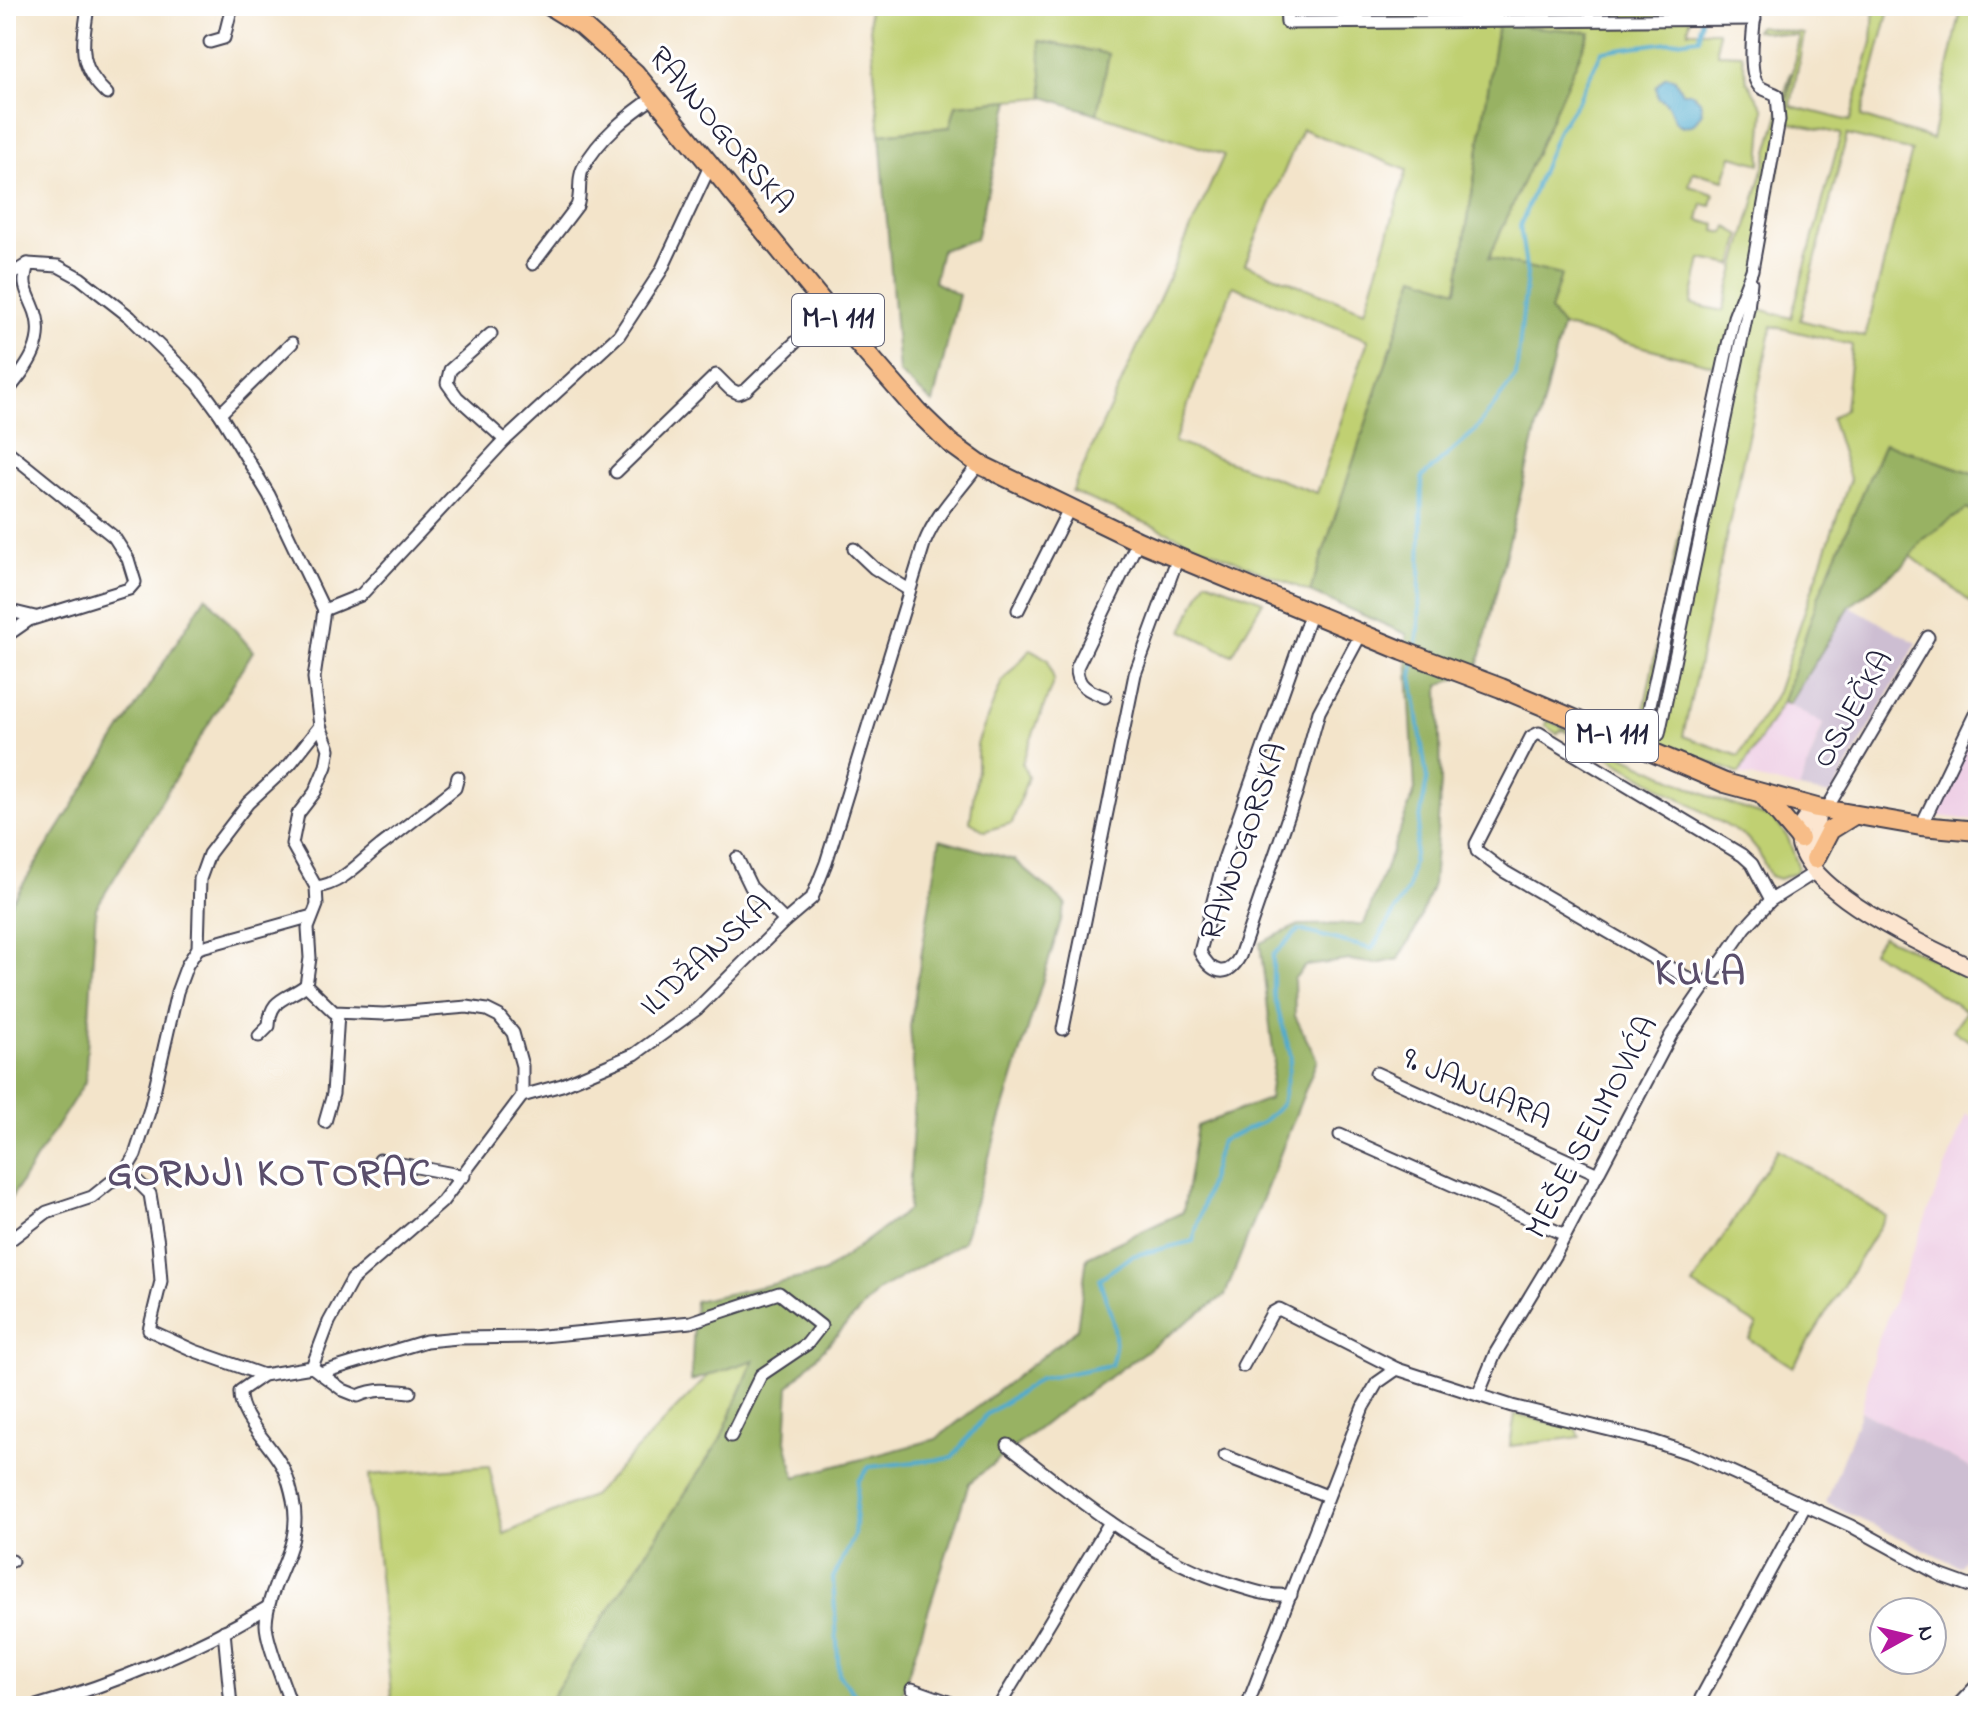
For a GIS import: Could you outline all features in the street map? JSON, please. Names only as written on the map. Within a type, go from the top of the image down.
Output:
[{"type":"main road","name":"RAVNOGORSKA","points":[[550,6],[581,25],[611,50],[656,96],[829,310],[918,412],[950,443],[979,464],[1138,541],[1403,651],[1649,746],[1725,783],[1822,809],[1921,826],[1978,831]]},
{"type":"main road","points":[[1763,795],[1800,839]]},
{"type":"main road","points":[[1822,809],[1803,821],[1800,839],[1804,857],[1885,925],[1978,971]]},
{"type":"main road","points":[[1814,866],[1822,809]]},
{"type":"main road","points":[[1814,866],[1830,830],[1854,815]]},
{"type":"street","points":[[88,6],[82,50],[91,80],[107,94]]},
{"type":"street","points":[[210,42],[224,38],[232,6]]},
{"type":"street","points":[[1286,6],[1287,23],[1726,19],[1755,12],[1752,35],[1754,78],[1759,86],[1777,95],[1779,120],[1752,270],[1734,317],[1644,732],[1649,746]]},
{"type":"street","points":[[533,264],[577,206],[583,169],[624,118],[656,96]]},
{"type":"street","points":[[324,610],[361,595],[505,440],[619,335],[661,271],[711,164]]},
{"type":"street","points":[[6,393],[33,359],[39,338],[36,311],[23,281],[28,264]]},
{"type":"street","points":[[6,278],[28,264],[58,266],[80,278],[130,317],[198,384],[269,495],[324,610],[314,678],[320,726],[329,749],[326,766],[315,792],[298,814],[292,844],[316,887],[317,905],[308,928],[310,958],[306,985]]},
{"type":"street","points":[[616,472],[716,375],[730,389],[738,393],[746,390],[829,310]]},
{"type":"street","points":[[491,334],[450,370],[447,383],[457,397],[505,440]]},
{"type":"street","points":[[220,414],[292,343]]},
{"type":"street","points":[[6,450],[114,537],[128,559],[135,582],[129,589],[35,617],[6,636]]},
{"type":"street","name":"ILIDŽANSKA","points":[[522,1096],[562,1085],[635,1054],[697,1009],[812,898],[820,881],[924,544],[941,510],[979,464]]},
{"type":"street","points":[[1018,610],[1069,509]]},
{"type":"street","points":[[1105,697],[1087,690],[1077,675],[1077,667],[1138,541]]},
{"type":"street","points":[[854,549],[874,568],[909,590]]},
{"type":"street","points":[[1063,1029],[1135,674],[1178,557]]},
{"type":"street","points":[[6,610],[35,617]]},
{"type":"street","name":"RAVNOGORSKA","points":[[1311,612],[1223,862],[1200,952],[1207,964],[1217,971],[1234,967],[1240,956],[1297,791],[1319,712],[1361,634]]},
{"type":"street","name":"OSJEČKA","points":[[1822,809],[1928,637]]},
{"type":"street","points":[[1921,826],[1978,708]]},
{"type":"street","points":[[6,1243],[47,1212],[92,1197],[126,1170],[135,1155],[150,1109],[177,992],[187,965],[198,948],[200,879],[209,854],[248,803],[290,764],[320,726]]},
{"type":"street","points":[[1703,987],[1505,872],[1477,851],[1476,844],[1531,737],[1539,733],[1742,855],[1752,864],[1771,900]]},
{"type":"street","points":[[316,887],[328,886],[354,870],[455,788],[458,777]]},
{"type":"street","points":[[737,858],[751,887],[785,921]]},
{"type":"street","name":"MEŠE SELIMOVIĆA","points":[[1478,1395],[1495,1354],[1565,1235],[1657,1060],[1703,987],[1745,928],[1771,900],[1814,866]]},
{"type":"street","points":[[198,948],[312,916]]},
{"type":"street","points":[[306,985],[338,1013],[384,1014],[467,1007],[487,1010],[499,1016],[513,1033],[522,1066],[522,1096],[464,1176],[442,1202],[352,1280],[329,1322],[316,1370]]},
{"type":"street","points":[[259,1036],[269,1026],[270,1012],[275,1004],[306,985]]},
{"type":"street","points":[[325,1122],[333,1094],[338,1013]]},
{"type":"street","name":"9. JANUARA","points":[[1376,1073],[1598,1174]]},
{"type":"street","points":[[1340,1135],[1565,1235]]},
{"type":"street","points":[[380,1160],[464,1176]]},
{"type":"street","points":[[126,1170],[150,1194],[158,1243],[161,1281],[149,1330],[195,1351],[263,1375],[316,1370],[426,1341],[532,1337],[691,1322],[779,1293],[821,1326],[807,1344],[761,1375],[731,1436]]},
{"type":"street","points":[[1243,1366],[1272,1313],[1279,1309],[1397,1369],[1478,1395],[1669,1446],[1704,1459],[1851,1526],[1942,1576],[1978,1589]]},
{"type":"street","points":[[1247,1706],[1327,1496],[1370,1395],[1377,1383],[1397,1369]]},
{"type":"street","points":[[316,1370],[343,1390],[358,1396],[384,1390],[410,1392]]},
{"type":"street","points":[[263,1375],[240,1391],[240,1400],[285,1471],[295,1514],[293,1545],[268,1607],[266,1627],[291,1706]]},
{"type":"street","points":[[1008,1445],[1141,1543],[1214,1578],[1265,1595],[1291,1595]]},
{"type":"street","points":[[1225,1456],[1327,1496]]},
{"type":"street","points":[[1701,1698],[1805,1506]]},
{"type":"street","points":[[999,1706],[1110,1522]]},
{"type":"street","points":[[36,1706],[118,1680],[268,1607]]},
{"type":"street","points":[[224,1631],[231,1706]]},
{"type":"street","points":[[1957,1706],[1978,1684]]},
{"type":"street","points":[[912,1689],[960,1706]]},
{"type":"shaded area","points":[[1850,606],[1917,643],[1831,795],[1799,789],[1823,724],[1789,704]]},
{"type":"shaded area","points":[[1783,701],[1823,723],[1799,789],[1739,774]]},
{"type":"shaded area","points":[[1971,734],[1978,737],[1978,821],[1932,815]]},
{"type":"shaded area","points":[[1966,1114],[1978,1119],[1978,1472],[1861,1411],[1875,1349]]},
{"type":"shaded area","points":[[1861,1411],[1978,1472],[1978,1544],[1959,1566],[1826,1503]]},
{"type":"green space","points":[[868,6],[1325,6],[1325,16],[1512,17],[1516,6],[1524,6],[1523,11],[1685,9],[1686,6],[1693,6],[1688,31],[1718,31],[1717,53],[1742,54],[1747,81],[1764,109],[1760,164],[1732,156],[1724,180],[1693,172],[1689,186],[1714,194],[1711,206],[1702,204],[1698,220],[1716,225],[1715,231],[1725,233],[1727,227],[1741,235],[1733,265],[1701,259],[1691,304],[1723,311],[1791,71],[1780,147],[1799,36],[1755,30],[1759,26],[1804,34],[1791,106],[1850,121],[1872,42],[1874,6],[1890,6],[1861,117],[1932,139],[1962,6],[1978,6],[1978,475],[1884,443],[1820,595],[1783,701],[1739,774],[1640,730],[1713,365],[1562,326],[1550,311],[1489,259],[1498,24],[1457,291],[1415,276],[1310,592],[1072,492],[1224,155],[1097,114],[1109,54],[1040,41],[1044,97],[956,105],[950,127],[880,134]],"holes":[[[1787,122],[1841,134],[1791,318],[1753,307]],[[1302,129],[1407,170],[1365,311],[1245,264]],[[1847,135],[1912,151],[1865,337],[1800,320]],[[1233,286],[1368,340],[1317,493],[1174,442]],[[1772,326],[1852,345],[1845,409],[1831,418],[1850,479],[1777,692],[1739,756],[1683,736]]]},
{"type":"green space","points":[[1498,24],[1590,32],[1489,258],[1561,275],[1550,311],[1562,326],[1477,671],[1439,685],[1441,783],[1433,884],[1416,929],[1399,959],[1376,964],[1350,960],[1305,966],[1294,979],[1295,1016],[1317,1060],[1225,1295],[1053,1417],[969,1483],[898,1706],[546,1706],[720,1440],[754,1360],[691,1381],[695,1301],[823,1273],[908,1210],[915,1091],[910,1026],[940,839],[1014,860],[1066,904],[963,1242],[878,1291],[789,1386],[786,1441],[795,1477],[936,1439],[1077,1329],[1087,1257],[1183,1212],[1197,1126],[1269,1099],[1274,1059],[1260,943],[1299,925],[1364,924],[1415,790],[1406,634],[1310,592],[1415,276],[1457,290]]},
{"type":"green space","points":[[1039,41],[1109,54],[1097,114],[1044,97]]},
{"type":"green space","points":[[1010,100],[976,239],[941,250],[934,282],[959,295],[933,403],[899,373],[880,134],[950,127],[956,105]]},
{"type":"green space","points":[[1884,443],[1978,475],[1978,515],[1967,509],[1923,539],[1904,565],[1850,606],[1789,704],[1783,701],[1819,595]]},
{"type":"green space","points":[[1967,508],[1978,515],[1978,608],[1911,556],[1923,539]]},
{"type":"green space","points":[[1206,580],[1263,601],[1232,655],[1183,631]]},
{"type":"green space","points":[[206,596],[253,651],[96,908],[85,1082],[6,1206],[6,911]]},
{"type":"green space","points":[[1031,649],[1048,660],[1054,680],[1022,763],[1028,777],[1012,823],[985,831],[970,822],[977,744],[1002,681]]},
{"type":"green space","points":[[1547,720],[1713,798],[1774,819],[1788,838],[1798,866],[1796,873],[1779,879],[1770,876],[1758,851],[1746,837],[1562,730],[1557,734],[1545,725]]},
{"type":"green space","points":[[1882,936],[1978,979],[1978,1047],[1953,1030],[1966,1011],[1872,951]]},
{"type":"green space","points":[[1778,1149],[1886,1216],[1793,1367],[1749,1339],[1757,1325],[1693,1285]]},
{"type":"green space","points":[[754,1359],[720,1440],[546,1706],[392,1706],[369,1475],[489,1466],[504,1534],[592,1496],[708,1376]]},
{"type":"green space","points":[[1515,1414],[1577,1429],[1580,1437],[1510,1446]]},
{"type":"water","points":[[1666,76],[1675,79],[1682,93],[1692,93],[1700,100],[1702,112],[1694,124],[1679,124],[1668,105],[1658,98],[1656,86]]},
{"type":"waterway","points":[[1416,650],[1422,477],[1474,432],[1516,376],[1527,275],[1520,226],[1558,130],[1579,99],[1602,51],[1699,38],[1703,6]]},
{"type":"waterway","points":[[864,1706],[839,1675],[833,1578],[854,1536],[858,1481],[869,1467],[952,1458],[986,1415],[1040,1379],[1111,1365],[1115,1332],[1099,1279],[1132,1256],[1193,1241],[1221,1141],[1263,1122],[1282,1104],[1291,1056],[1273,992],[1273,955],[1299,930],[1372,949],[1408,889],[1427,779],[1412,676],[1414,663]]},
{"type":"district","name":"KULA","points":[[1701,974]]},
{"type":"district","name":"GORNJI KOTORAC","points":[[270,1175]]}]
